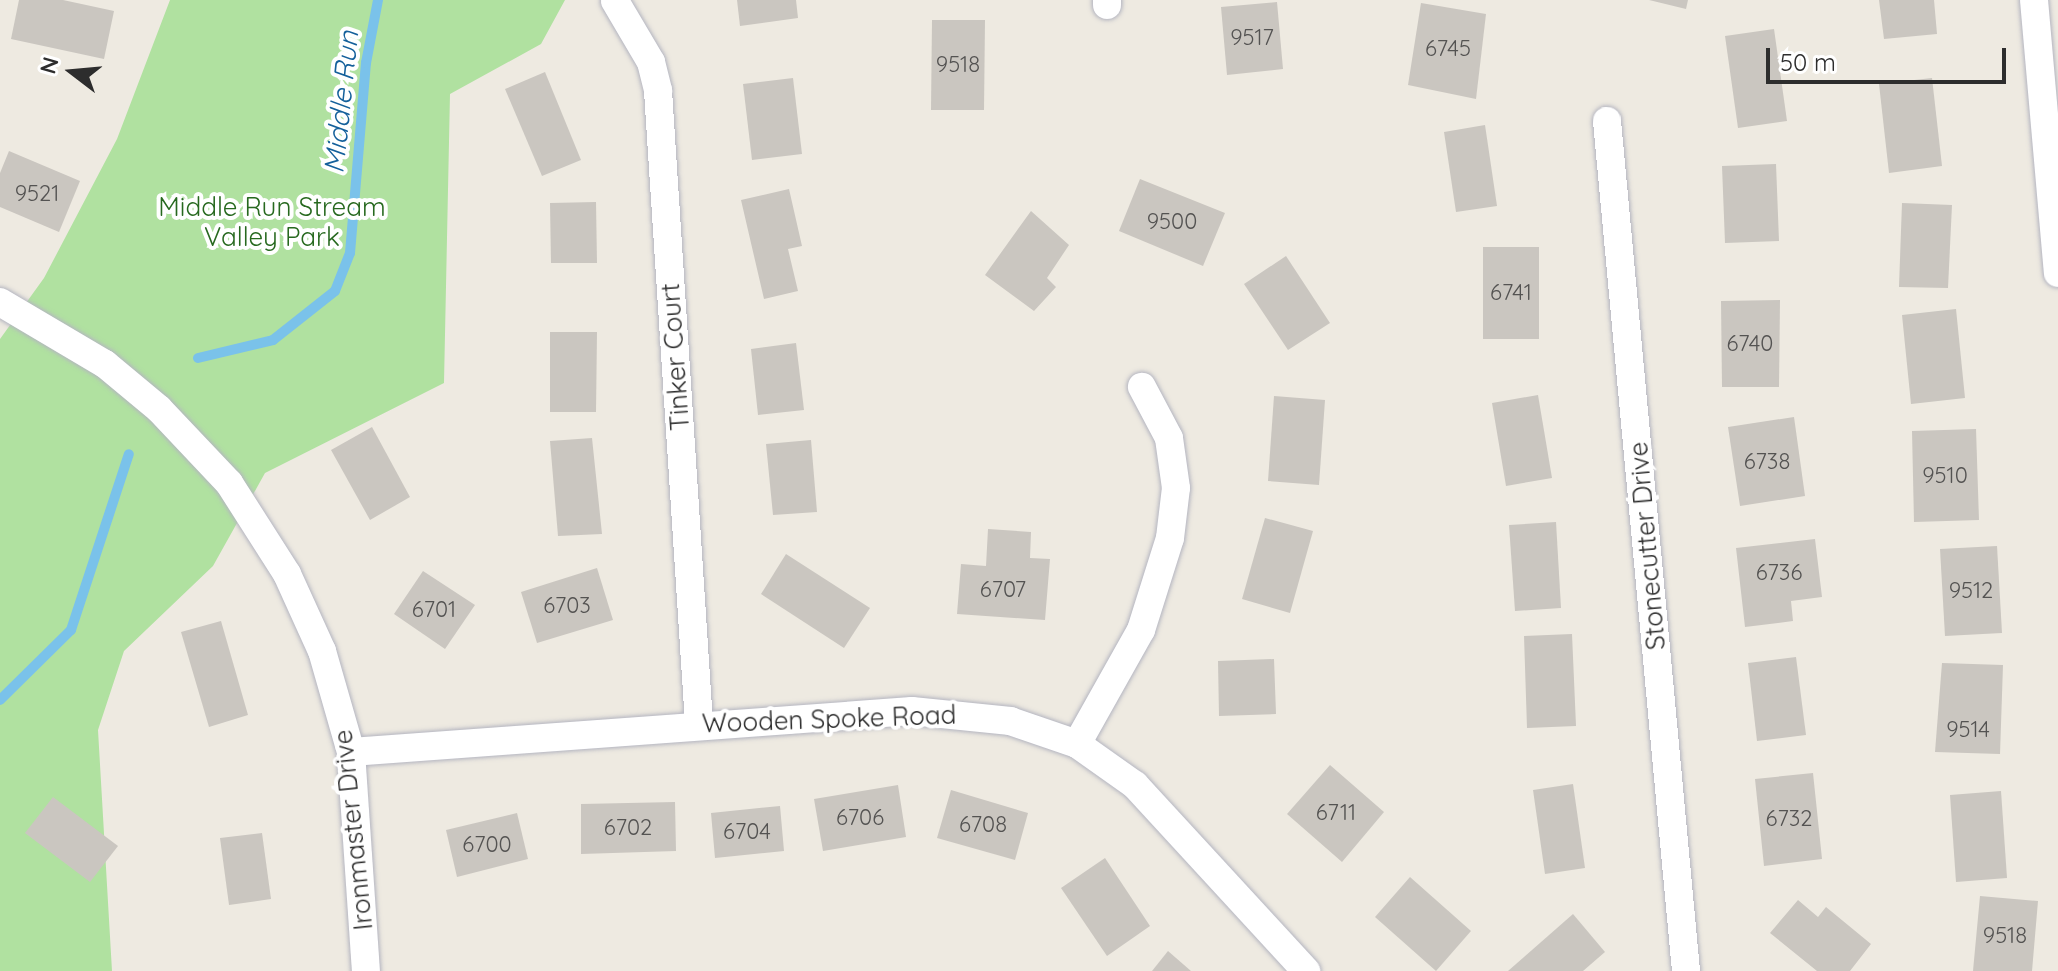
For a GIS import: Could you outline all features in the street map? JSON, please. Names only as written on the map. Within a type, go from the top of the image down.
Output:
[{"type":"street","points":[[2034,0],[2058,273]]},
{"type":"street","name":"Tinker Court","points":[[615,1],[651,62],[658,91],[699,723]]},
{"type":"street","name":"Stonecutter Drive","points":[[1607,121],[1686,971]]},
{"type":"street","name":"Ironmaster Drive","points":[[0,302],[105,364],[159,409],[229,483],[262,530],[305,613],[335,690],[351,752],[366,971]]},
{"type":"street","points":[[1077,744],[1141,630],[1170,538],[1176,488],[1169,438],[1142,387]]},
{"type":"street","name":"Wooden Spoke Road","points":[[351,752],[699,723],[945,711],[1010,721],[1077,744],[1155,803],[1306,971]]},
{"type":"green space","name":"Middle Run Stream Valley Park","points":[[170,0],[565,0],[541,44],[450,94],[444,383],[265,473],[213,566],[124,651],[98,730],[112,971],[0,971],[0,339],[44,278],[117,139]]},
{"type":"building","points":[[19,0],[63,0],[114,11],[104,59],[11,39]]},
{"type":"building","points":[[737,0],[796,0],[798,18],[740,26]]},
{"type":"building","points":[[1649,0],[1688,0],[1686,9]]},
{"type":"building","points":[[1879,0],[1934,0],[1937,34],[1884,39]]},
{"type":"building","points":[[1277,2],[1283,69],[1227,75],[1221,7]]},
{"type":"building","points":[[1421,3],[1486,14],[1476,99],[1408,85]]},
{"type":"building","points":[[932,20],[985,20],[984,110],[931,110]]},
{"type":"building","points":[[1774,29],[1787,121],[1738,128],[1725,36]]},
{"type":"building","points":[[545,72],[581,160],[542,176],[505,89]]},
{"type":"building","points":[[793,78],[802,154],[752,160],[743,84]]},
{"type":"building","points":[[1932,78],[1942,166],[1889,173],[1879,84]]},
{"type":"building","points":[[1485,125],[1497,206],[1456,212],[1444,132]]},
{"type":"building","points":[[9,151],[80,181],[59,232],[0,207],[0,173]]},
{"type":"building","points":[[1776,164],[1779,241],[1725,243],[1722,166]]},
{"type":"building","points":[[1140,179],[1225,213],[1203,266],[1119,231]]},
{"type":"building","points":[[789,189],[802,246],[788,249],[798,291],[764,299],[741,200]]},
{"type":"building","points":[[596,202],[597,263],[551,263],[550,203]]},
{"type":"building","points":[[1902,203],[1952,205],[1948,288],[1899,287]]},
{"type":"building","points":[[1031,211],[1069,245],[1047,278],[1056,287],[1034,311],[985,275]]},
{"type":"building","points":[[1483,247],[1539,247],[1539,339],[1483,339]]},
{"type":"building","points":[[1286,256],[1330,323],[1288,350],[1244,284]]},
{"type":"building","points":[[1780,300],[1779,387],[1722,387],[1721,301]]},
{"type":"building","points":[[1956,309],[1965,398],[1911,404],[1902,315]]},
{"type":"building","points":[[550,332],[597,332],[596,412],[550,412]]},
{"type":"building","points":[[796,343],[804,410],[758,415],[751,349]]},
{"type":"building","points":[[1538,395],[1552,478],[1506,486],[1492,403]]},
{"type":"building","points":[[1274,396],[1325,400],[1319,485],[1268,481]]},
{"type":"building","points":[[1794,417],[1805,496],[1740,506],[1728,427]]},
{"type":"building","points":[[372,427],[410,497],[370,520],[331,450]]},
{"type":"building","points":[[1976,429],[1979,520],[1914,522],[1912,431]]},
{"type":"building","points":[[592,438],[602,534],[558,536],[550,441]]},
{"type":"building","points":[[811,440],[817,512],[773,515],[766,444]]},
{"type":"building","points":[[1265,518],[1313,531],[1290,613],[1242,599]]},
{"type":"building","points":[[1556,522],[1561,608],[1515,611],[1509,525]]},
{"type":"building","points":[[988,529],[1031,532],[1030,558],[1050,559],[1045,620],[957,614],[961,564],[986,566]]},
{"type":"building","points":[[1815,539],[1822,597],[1791,601],[1793,621],[1745,627],[1736,548]]},
{"type":"building","points":[[1997,546],[2002,633],[1945,636],[1940,549]]},
{"type":"building","points":[[786,554],[870,608],[844,648],[761,594]]},
{"type":"building","points":[[597,568],[613,620],[537,643],[521,592]]},
{"type":"building","points":[[423,571],[475,605],[445,649],[394,614]]},
{"type":"building","points":[[221,621],[248,715],[209,727],[181,632]]},
{"type":"building","points":[[1572,634],[1576,726],[1527,728],[1524,636]]},
{"type":"building","points":[[1796,657],[1806,735],[1757,741],[1748,663]]},
{"type":"building","points":[[1274,659],[1276,714],[1219,716],[1218,661]]},
{"type":"building","points":[[1942,663],[2003,665],[2000,754],[1935,752]]},
{"type":"building","points":[[1330,765],[1384,812],[1342,862],[1287,814]]},
{"type":"building","points":[[1813,773],[1822,859],[1764,866],[1755,779]]},
{"type":"building","points":[[1573,784],[1585,868],[1545,874],[1533,790]]},
{"type":"building","points":[[898,785],[906,837],[823,851],[814,799]]},
{"type":"building","points":[[951,790],[1028,813],[1015,860],[937,838]]},
{"type":"building","points":[[2001,791],[2007,878],[1956,882],[1950,795]]},
{"type":"building","points":[[53,797],[118,846],[90,882],[25,833]]},
{"type":"building","points":[[675,802],[676,851],[581,854],[581,804]]},
{"type":"building","points":[[780,806],[784,851],[715,858],[711,813]]},
{"type":"building","points":[[517,813],[528,859],[457,877],[446,830]]},
{"type":"building","points":[[262,833],[271,899],[229,905],[220,838]]},
{"type":"building","points":[[1105,858],[1150,926],[1107,956],[1061,888]]},
{"type":"building","points":[[1410,877],[1471,931],[1436,971],[1375,917]]},
{"type":"building","points":[[1980,896],[2038,901],[2032,971],[1973,971]]},
{"type":"building","points":[[1798,900],[1818,917],[1826,907],[1871,944],[1850,971],[1817,971],[1770,933]]},
{"type":"building","points":[[1573,914],[1605,952],[1583,971],[1508,971]]},
{"type":"building","points":[[1168,951],[1191,971],[1152,971]]},
{"type":"waterway","name":"Middle Run","points":[[198,358],[273,340],[335,291],[350,253],[366,63],[378,0]]},
{"type":"waterway","name":"Middle Run","points":[[0,700],[71,630],[129,454]]}]
